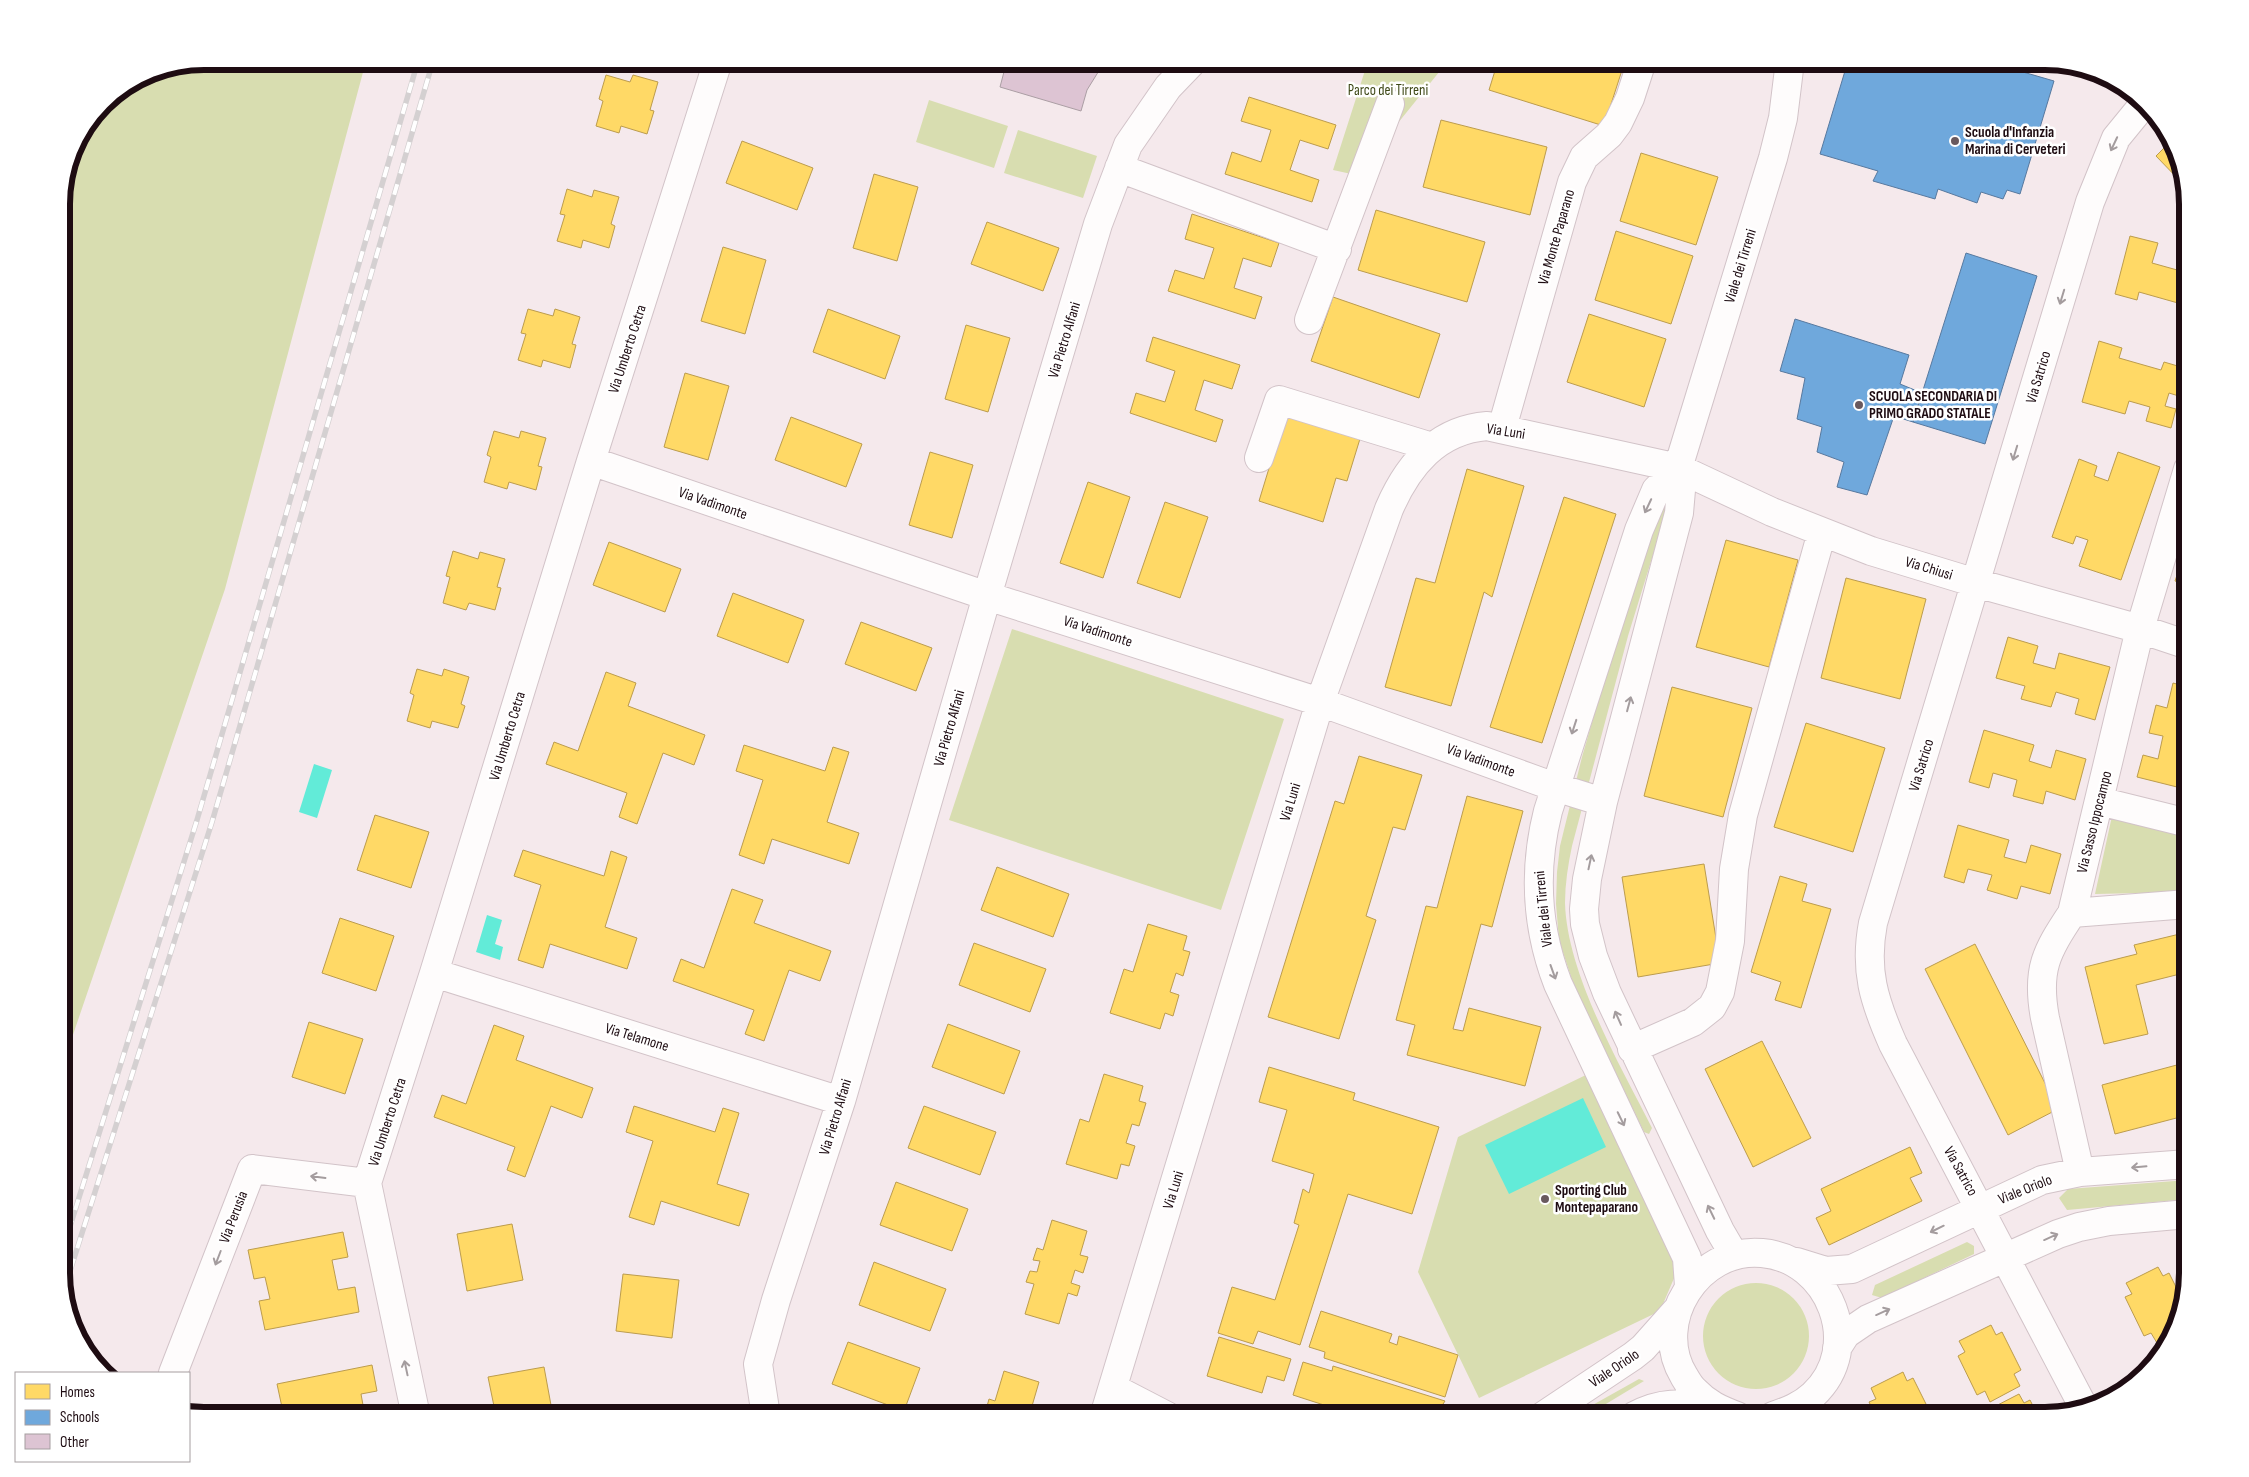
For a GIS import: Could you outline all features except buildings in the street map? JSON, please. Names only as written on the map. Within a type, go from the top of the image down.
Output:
[{"type":"street","name":"Via Umberto Cetra","points":[[414,1407],[366,1184],[434,974],[591,461],[715,70]]},
{"type":"street","name":"Via Pietro Alfani","points":[[765,1407],[758,1364],[776,1300],[840,1101],[1098,224],[1128,144],[1168,87],[1184,70]]},
{"type":"street","name":"Via Monte Paparano","points":[[1502,428],[1572,182],[1584,157],[1609,135],[1618,123],[1630,98],[1639,70]]},
{"type":"street","name":"Viale dei Tirreni","points":[[1734,1255],[1632,1049],[1600,977],[1585,924],[1587,879],[1603,802],[1679,513],[1680,490],[1678,468],[1773,158],[1783,118],[1789,70]]},
{"type":"street","points":[[1309,320],[1390,104]]},
{"type":"street","name":"Via Satrico","points":[[2081,1402],[2007,1257],[1914,1086],[1887,1030],[1871,986],[1868,953],[1872,923],[2090,202],[2116,138],[2139,109]]},
{"type":"street","points":[[1119,168],[1337,249]]},
{"type":"street","points":[[1259,458],[1279,400],[1432,447]]},
{"type":"street","name":"Via Luni","points":[[1107,1407],[1320,702],[1392,501],[1412,468],[1432,447],[1458,431],[1487,426],[1678,468]]},
{"type":"street","name":"Via Vadimonte","points":[[591,461],[987,596],[1320,702],[1554,787],[1603,802]]},
{"type":"street","name":"Viale dei Tirreni","points":[[1678,468],[1656,490],[1644,516],[1554,787],[1543,830],[1538,866],[1540,916],[1548,956],[1565,1001],[1687,1258],[1689,1286]]},
{"type":"street","name":"Via Chiusi","points":[[1678,468],[1772,512],[1872,550],[1976,583],[2140,629],[2179,642]]},
{"type":"street","name":"Via Sasso Ippocampo","points":[[2080,1172],[2042,1000],[2042,973],[2046,959],[2057,936],[2072,914],[2140,629],[2179,499]]},
{"type":"street","points":[[1632,1049],[1693,1022],[1712,1007],[1720,992],[1730,940],[1734,869],[1743,815],[1822,532]]},
{"type":"street","points":[[2099,801],[2179,820]]},
{"type":"street","points":[[2072,914],[2179,905]]},
{"type":"street","name":"Via Telamone","points":[[434,974],[840,1101]]},
{"type":"street","name":"Viale Oriolo","points":[[1788,1259],[1826,1272],[1852,1269],[2042,1180],[2080,1172],[2179,1165]]},
{"type":"street","name":"Via Perusia","points":[[173,1372],[252,1169],[366,1184]]},
{"type":"street","points":[[1813,1405],[1830,1373],[1838,1348],[1846,1334],[1868,1319],[2058,1234],[2097,1223],[2179,1215]]},
{"type":"street","points":[[1718,1407],[1693,1390],[1679,1366],[1673,1339],[1676,1312],[1689,1286],[1709,1267],[1734,1255],[1761,1252],[1788,1259],[1812,1274],[1828,1296],[1837,1321],[1838,1348]]},
{"type":"street","name":"Viale Oriolo","points":[[1556,1407],[1633,1356],[1643,1348],[1676,1312]]},
{"type":"street","points":[[1113,1388],[1150,1407]]},
{"type":"street","points":[[1656,1407],[1663,1404],[1686,1404],[1701,1407]]},
{"type":"green space","points":[[204,70],[364,70],[225,589],[70,1044],[70,195],[75,169],[88,137],[109,109],[129,93],[153,80],[186,71]]},
{"type":"green space","name":"Parco dei Tirreni","points":[[1365,70],[1441,70],[1356,175],[1333,170]]},
{"type":"green space","points":[[929,100],[1008,126],[994,168],[916,142]]},
{"type":"green space","points":[[1018,130],[1097,156],[1083,198],[1004,173]]},
{"type":"green space","points":[[1665,496],[1669,503],[1628,636],[1572,846],[1565,896],[1568,930],[1585,989],[1611,1048],[1652,1128],[1649,1134],[1644,1132],[1574,986],[1559,940],[1556,904],[1560,846],[1582,757],[1618,632]]},
{"type":"green space","points":[[1012,629],[1284,719],[1221,910],[949,820]]},
{"type":"green space","points":[[2112,816],[2179,835],[2179,892],[2095,894]]},
{"type":"green space","name":"Sporting Club Montepaparano","points":[[1590,1073],[1681,1262],[1660,1311],[1479,1398],[1418,1272],[1458,1137]]},
{"type":"green space","points":[[2179,1181],[2179,1200],[2067,1210],[2059,1198],[2068,1189]]},
{"type":"green space","points":[[1967,1242],[1974,1246],[1974,1254],[1882,1298],[1872,1295],[1875,1285]]},
{"type":"green space","points":[[1756,1283],[1776,1287],[1794,1298],[1805,1316],[1809,1336],[1805,1356],[1794,1374],[1776,1385],[1756,1389],[1736,1385],[1718,1374],[1707,1356],[1703,1336],[1707,1316],[1718,1298],[1736,1287]]},
{"type":"green space","points":[[1639,1379],[1644,1381],[1601,1407],[1589,1407]]},
{"type":"shaded area","points":[[314,764],[332,770],[317,818],[299,812]]},
{"type":"shaded area","points":[[487,915],[502,920],[495,944],[503,947],[500,960],[476,952]]},
{"type":"shaded area","points":[[1583,1098],[1606,1147],[1509,1194],[1485,1145]]},
{"type":"railway","points":[[70,1226],[197,820],[415,70]]},
{"type":"railway","points":[[70,1271],[212,822],[430,70]]},
{"type":"place","name":"Scuola d'Infanzia Marina di Cerveteri","points":[[1955,141]]},
{"type":"place","name":"SCUOLA SECONDARIA DI PRIMO GRADO STATALE","points":[[1859,405]]},
{"type":"place","name":"Sporting Club Montepaparano","points":[[1545,1199]]}]
